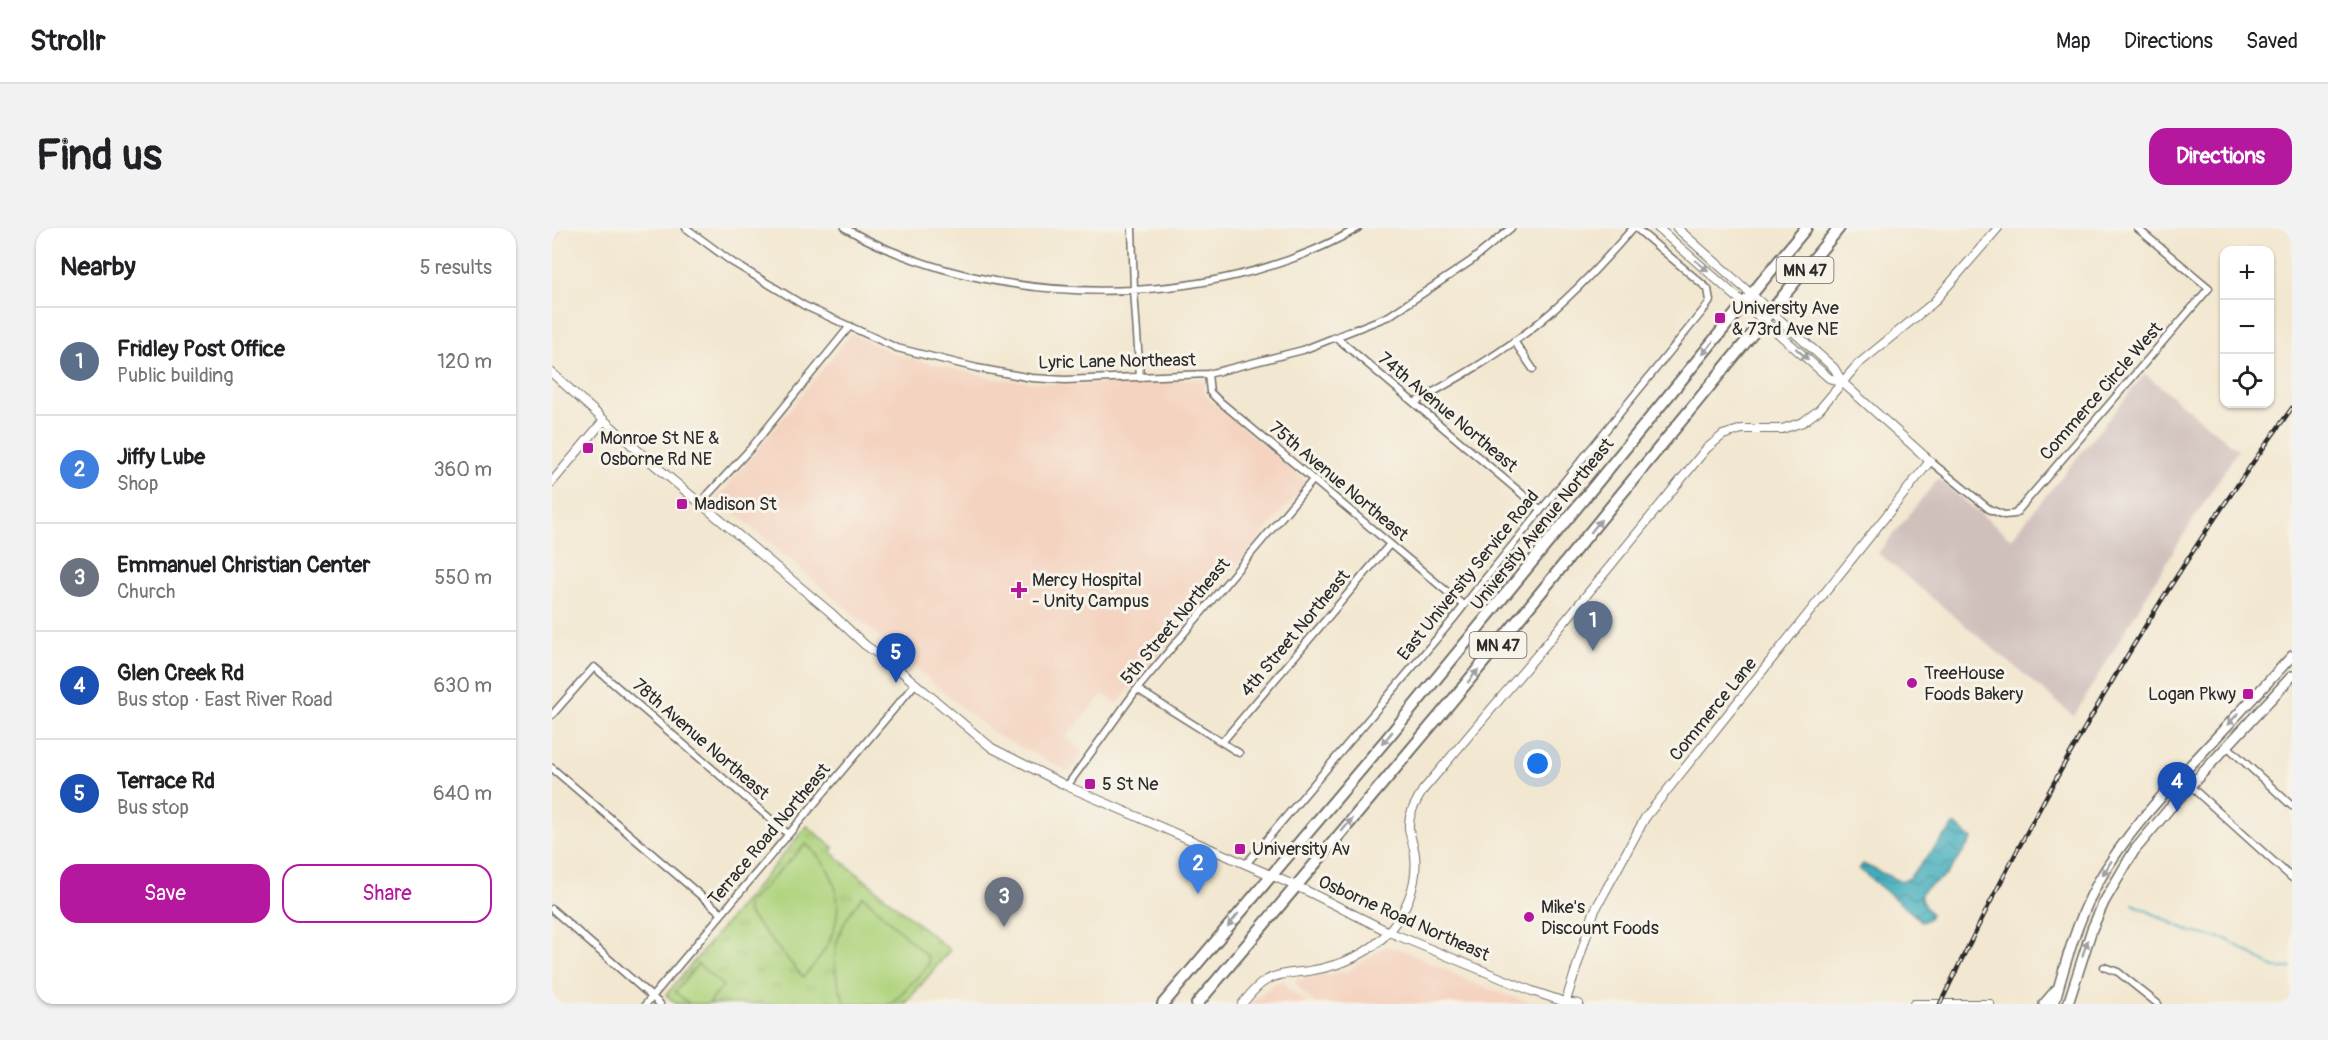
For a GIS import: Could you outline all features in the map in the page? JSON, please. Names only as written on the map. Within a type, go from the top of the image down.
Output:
[{"type":"main road","name":"University Avenue Northeast","points":[[1163,1004],[1390,735],[1806,228]]},
{"type":"main road","name":"MN 47","points":[[1197,1004],[1458,694],[1839,228]]},
{"type":"main road","points":[[2054,1004],[2081,918],[2118,850],[2139,822],[2175,782],[2290,661]]},
{"type":"main road","points":[[2068,1004],[2082,954],[2104,902],[2146,835],[2292,676]]},
{"type":"main road","points":[[2044,1004],[2059,985]]},
{"type":"street","points":[[552,233],[556,228]]},
{"type":"street","name":"Lyric Lane Northeast","points":[[686,228],[732,262],[805,306],[897,348],[977,368],[1032,378],[1065,381],[1208,374],[1276,358],[1337,338],[1389,316],[1420,297],[1490,247],[1510,228]]},
{"type":"street","points":[[845,228],[893,251],[973,276],[1052,288],[1134,290],[1203,284],[1254,271],[1314,251],[1358,228]]},
{"type":"street","points":[[1132,228],[1140,378]]},
{"type":"street","points":[[1414,404],[1514,341],[1571,295],[1635,228]]},
{"type":"street","name":"East University Service Road","points":[[1246,864],[1463,605],[1710,301],[1708,290],[1635,228]]},
{"type":"street","points":[[1658,228],[1749,299]]},
{"type":"street","points":[[1677,228],[1829,378],[1844,384],[1930,461]]},
{"type":"street","points":[[1242,1004],[1263,982],[1275,976],[1333,967],[1365,951],[1389,932],[1409,900],[1414,885],[1415,855],[1408,827],[1412,809],[1423,790],[1706,449],[1723,435],[1742,429],[1782,429],[1803,422],[1819,410],[1844,384],[1857,365],[1932,303],[1998,228]]},
{"type":"street","name":"Commerce Circle West","points":[[1930,461],[1989,509],[2004,515],[2015,514],[2209,288],[2137,228]]},
{"type":"street","points":[[701,502],[751,447],[850,326]]},
{"type":"street","name":"74th Avenue Northeast","points":[[1337,338],[1541,510]]},
{"type":"street","points":[[1514,341],[1533,369]]},
{"type":"street","name":"Osborne Road Northeast","points":[[552,374],[645,457],[701,502],[866,645],[992,748],[1067,786],[1296,886],[1389,932],[1532,991],[1565,1003],[1579,1004]]},
{"type":"street","name":"75th Avenue Northeast","points":[[1208,374],[1209,387],[1217,399],[1463,605]]},
{"type":"street","points":[[552,482],[604,420]]},
{"type":"street","name":"Commerce Lane","points":[[1565,1003],[1594,912],[1645,818],[1930,461]]},
{"type":"street","name":"5th Street Northeast","points":[[1067,786],[1137,689],[1313,480]]},
{"type":"street","name":"4th Street Northeast","points":[[1223,741],[1390,544]]},
{"type":"street","name":"78th Avenue Northeast","points":[[552,715],[594,666],[788,834]]},
{"type":"street","name":"Terrace Road Northeast","points":[[646,1004],[915,684]]},
{"type":"street","points":[[1137,689],[1239,753]]},
{"type":"street","points":[[2228,746],[2292,807]]},
{"type":"street","points":[[552,768],[721,913]]},
{"type":"street","points":[[2190,786],[2283,872]]},
{"type":"street","points":[[2190,786],[2292,878]]},
{"type":"street","points":[[552,909],[660,1004]]},
{"type":"street","points":[[2104,967],[2118,972],[2158,1004]]},
{"type":"street","points":[[1914,1004],[1990,1004]]},
{"type":"shaded area","name":"Mercy Hospital - Unity Campus","points":[[851,334],[897,355],[997,379],[1068,385],[1203,379],[1205,395],[1307,483],[1117,704],[1103,694],[1066,737],[1084,752],[1070,772],[995,734],[718,498]]},
{"type":"shaded area","points":[[2145,374],[2238,450],[2174,550],[2074,716],[1878,553],[1938,479],[2011,539]]},
{"type":"shaded area","points":[[1387,946],[1403,950],[1475,984],[1534,1004],[1316,1004],[1296,985],[1296,979],[1345,972]]},
{"type":"shaded area","points":[[1285,980],[1287,987],[1307,1004],[1250,1004],[1274,984]]},
{"type":"green space","points":[[807,826],[834,848],[832,853],[950,950],[905,1004],[677,1004],[666,995]]},
{"type":"green space","points":[[806,844],[821,860],[831,876],[837,893],[838,911],[827,945],[803,977],[747,912],[747,904]]},
{"type":"green space","points":[[863,896],[928,957],[928,966],[891,1004],[846,1004],[836,975],[836,947],[840,934],[845,921]]},
{"type":"green space","points":[[698,964],[723,986],[708,1004],[690,1004],[675,992]]},
{"type":"water","points":[[1955,824],[1972,839],[1947,874],[1922,892],[1921,898],[1931,914],[1923,922],[1859,869],[1863,864],[1899,881],[1908,879]]},
{"type":"waterway","points":[[2133,904],[2191,932],[2226,939],[2274,968],[2292,968]]},
{"type":"railway","points":[[1940,1004],[2018,849],[2102,698],[2193,551],[2292,408]]},
{"type":"place","name":"University Ave & 73rd Ave NE","points":[[1720,318]]},
{"type":"place","name":"Monroe St NE & Osborne Rd NE","points":[[588,448]]},
{"type":"place","name":"Madison St","points":[[682,504]]},
{"type":"place","name":"Mercy Hospital - Unity Campus","points":[[1019,590]]},
{"type":"place","name":"Fridley Post Office","points":[[1593,651]]},
{"type":"place","name":"Terrace Rd","points":[[896,683]]},
{"type":"place","name":"TreeHouse Foods Bakery","points":[[1912,683]]},
{"type":"place","name":"Logan Pkwy","points":[[2248,694]]},
{"type":"place","name":"5 St Ne","points":[[1090,784]]},
{"type":"place","name":"Glen Creek Rd","points":[[2177,812]]},
{"type":"place","name":"University Av","points":[[1240,849]]},
{"type":"place","name":"Jiffy Lube","points":[[1198,894]]},
{"type":"place","name":"Mike's Discount Foods","points":[[1529,917]]},
{"type":"place","name":"Emmanuel Christian Center","points":[[1004,927]]}]
